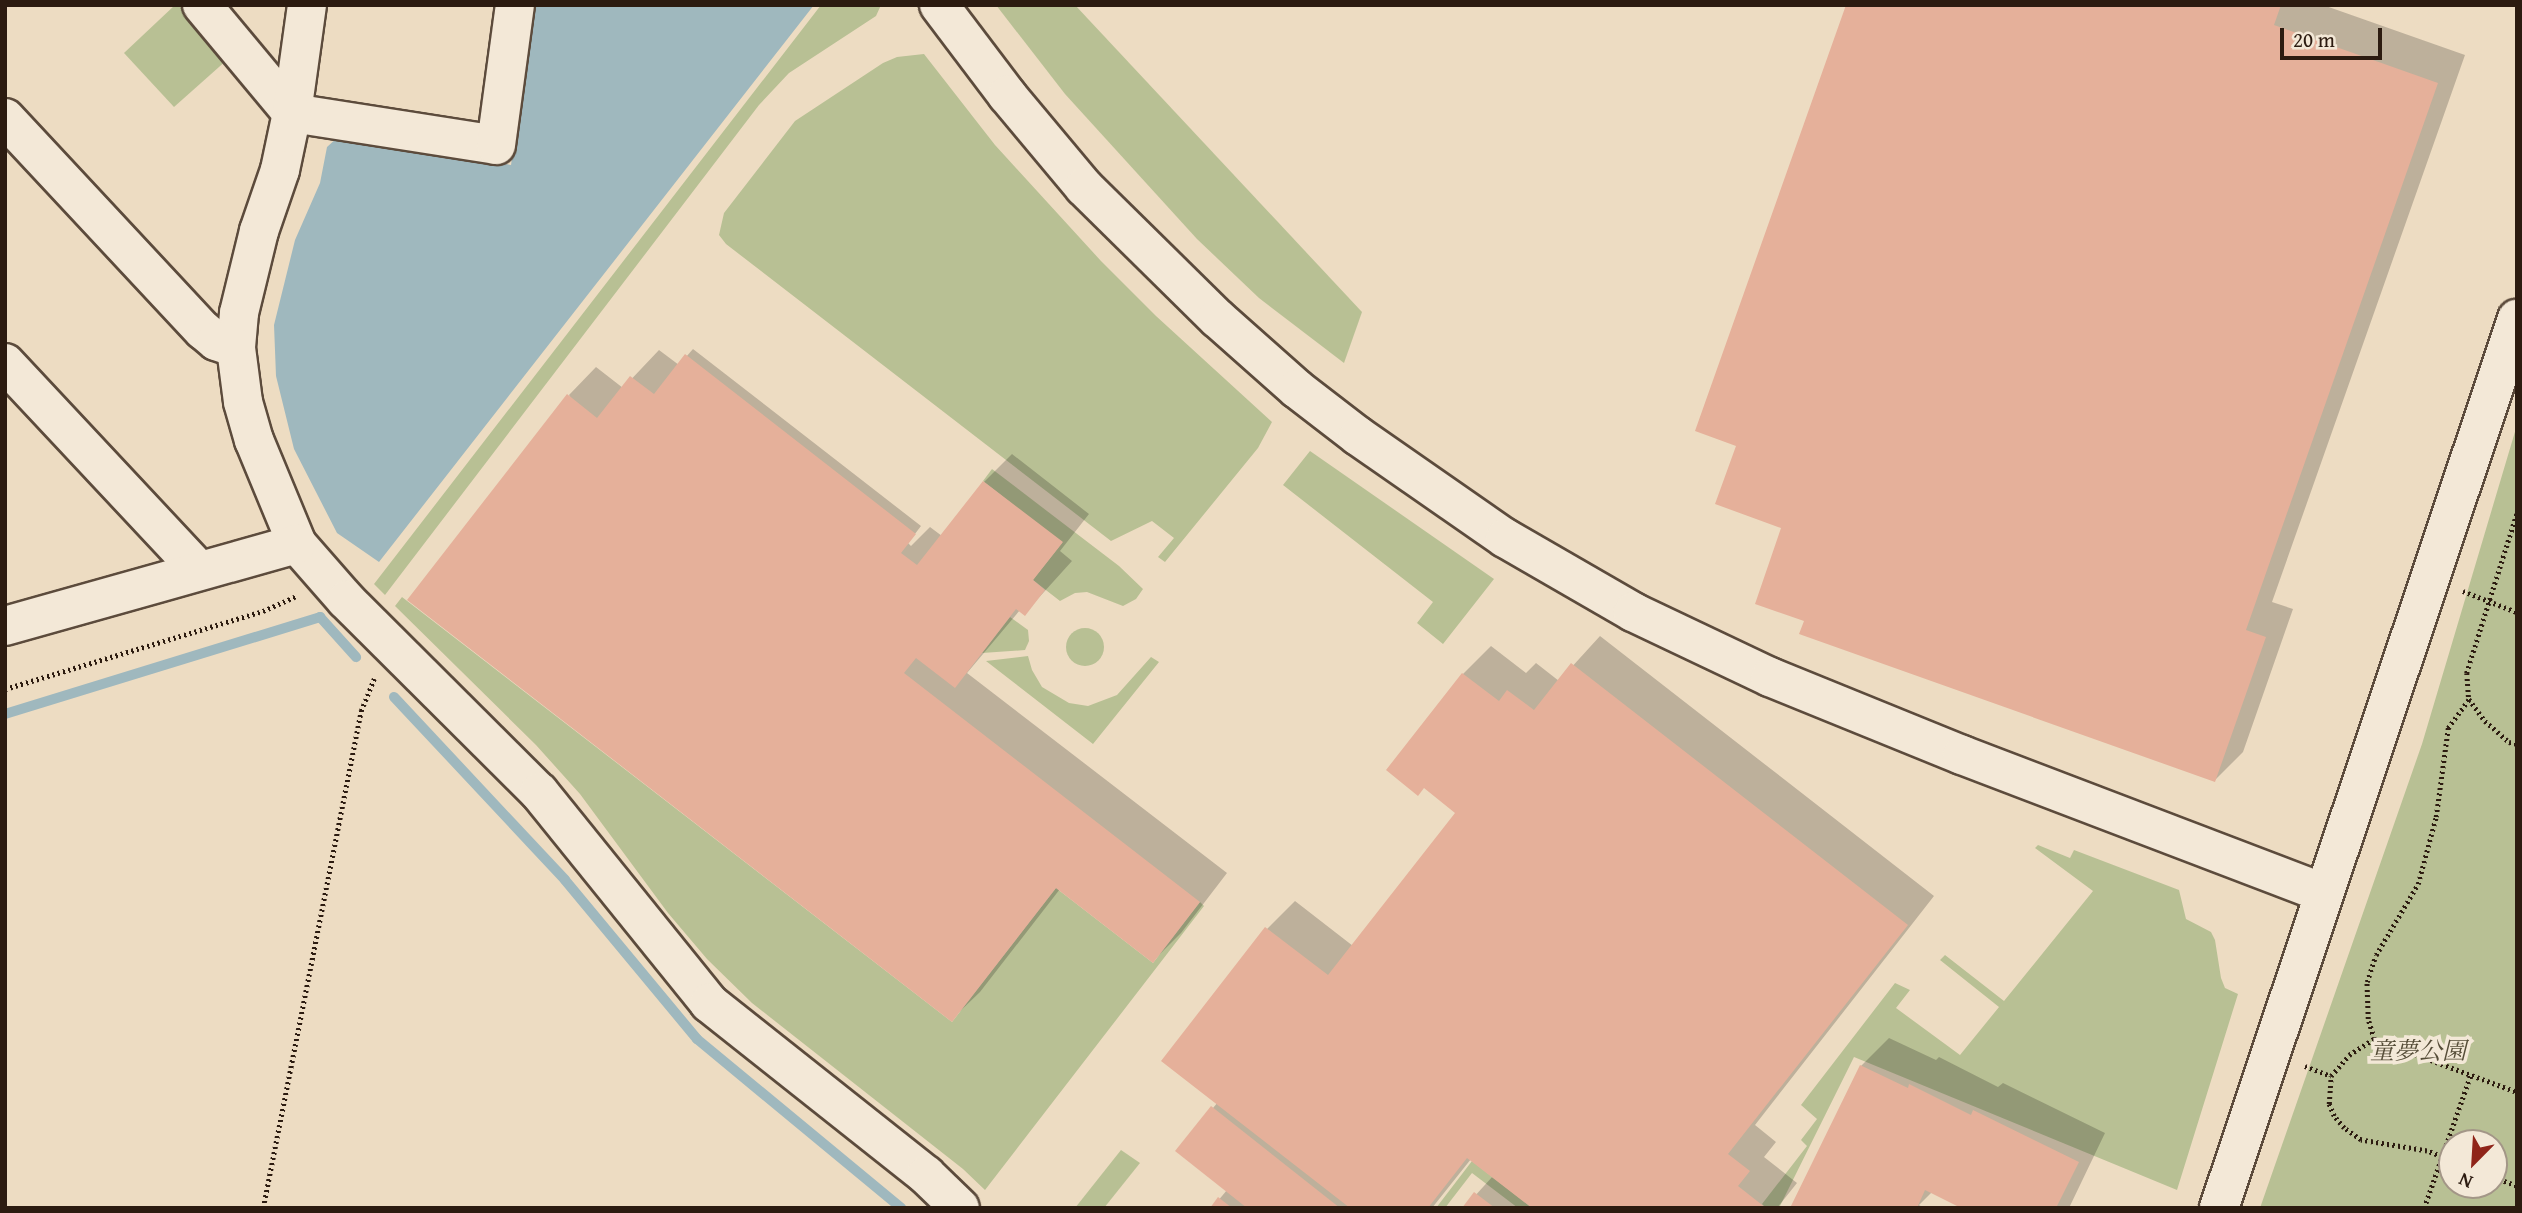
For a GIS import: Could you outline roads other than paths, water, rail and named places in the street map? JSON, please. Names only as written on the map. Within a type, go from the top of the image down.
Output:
[{"type":"street","points":[[202,5],[292,113],[496,145],[515,5]]},
{"type":"street","points":[[307,5],[292,113],[280,170],[259,231],[242,302],[236,348],[243,402],[254,440],[297,544],[539,792],[709,1003],[926,1175],[960,1208]]},
{"type":"street","points":[[939,5],[1007,95],[1084,187],[1217,318],[1297,389],[1358,436],[1505,538],[1633,612],[1770,677],[1962,755],[2323,893]]},
{"type":"street","points":[[5,118],[203,330],[216,341],[236,348]]},
{"type":"street","points":[[2219,1208],[2517,319]]},
{"type":"street","points":[[5,363],[199,570]]},
{"type":"street","points":[[5,626],[297,544]]},
{"type":"water","points":[[534,5],[814,5],[379,562],[337,533],[294,449],[276,376],[274,325],[295,240],[320,183],[327,147],[338,137],[511,165]]},
{"type":"waterway","points":[[5,714],[320,617],[356,657]]},
{"type":"waterway","points":[[394,697],[565,880],[697,1039],[901,1208]]},
{"type":"park label","name":"童夢公園","points":[[2418,1051]]}]
